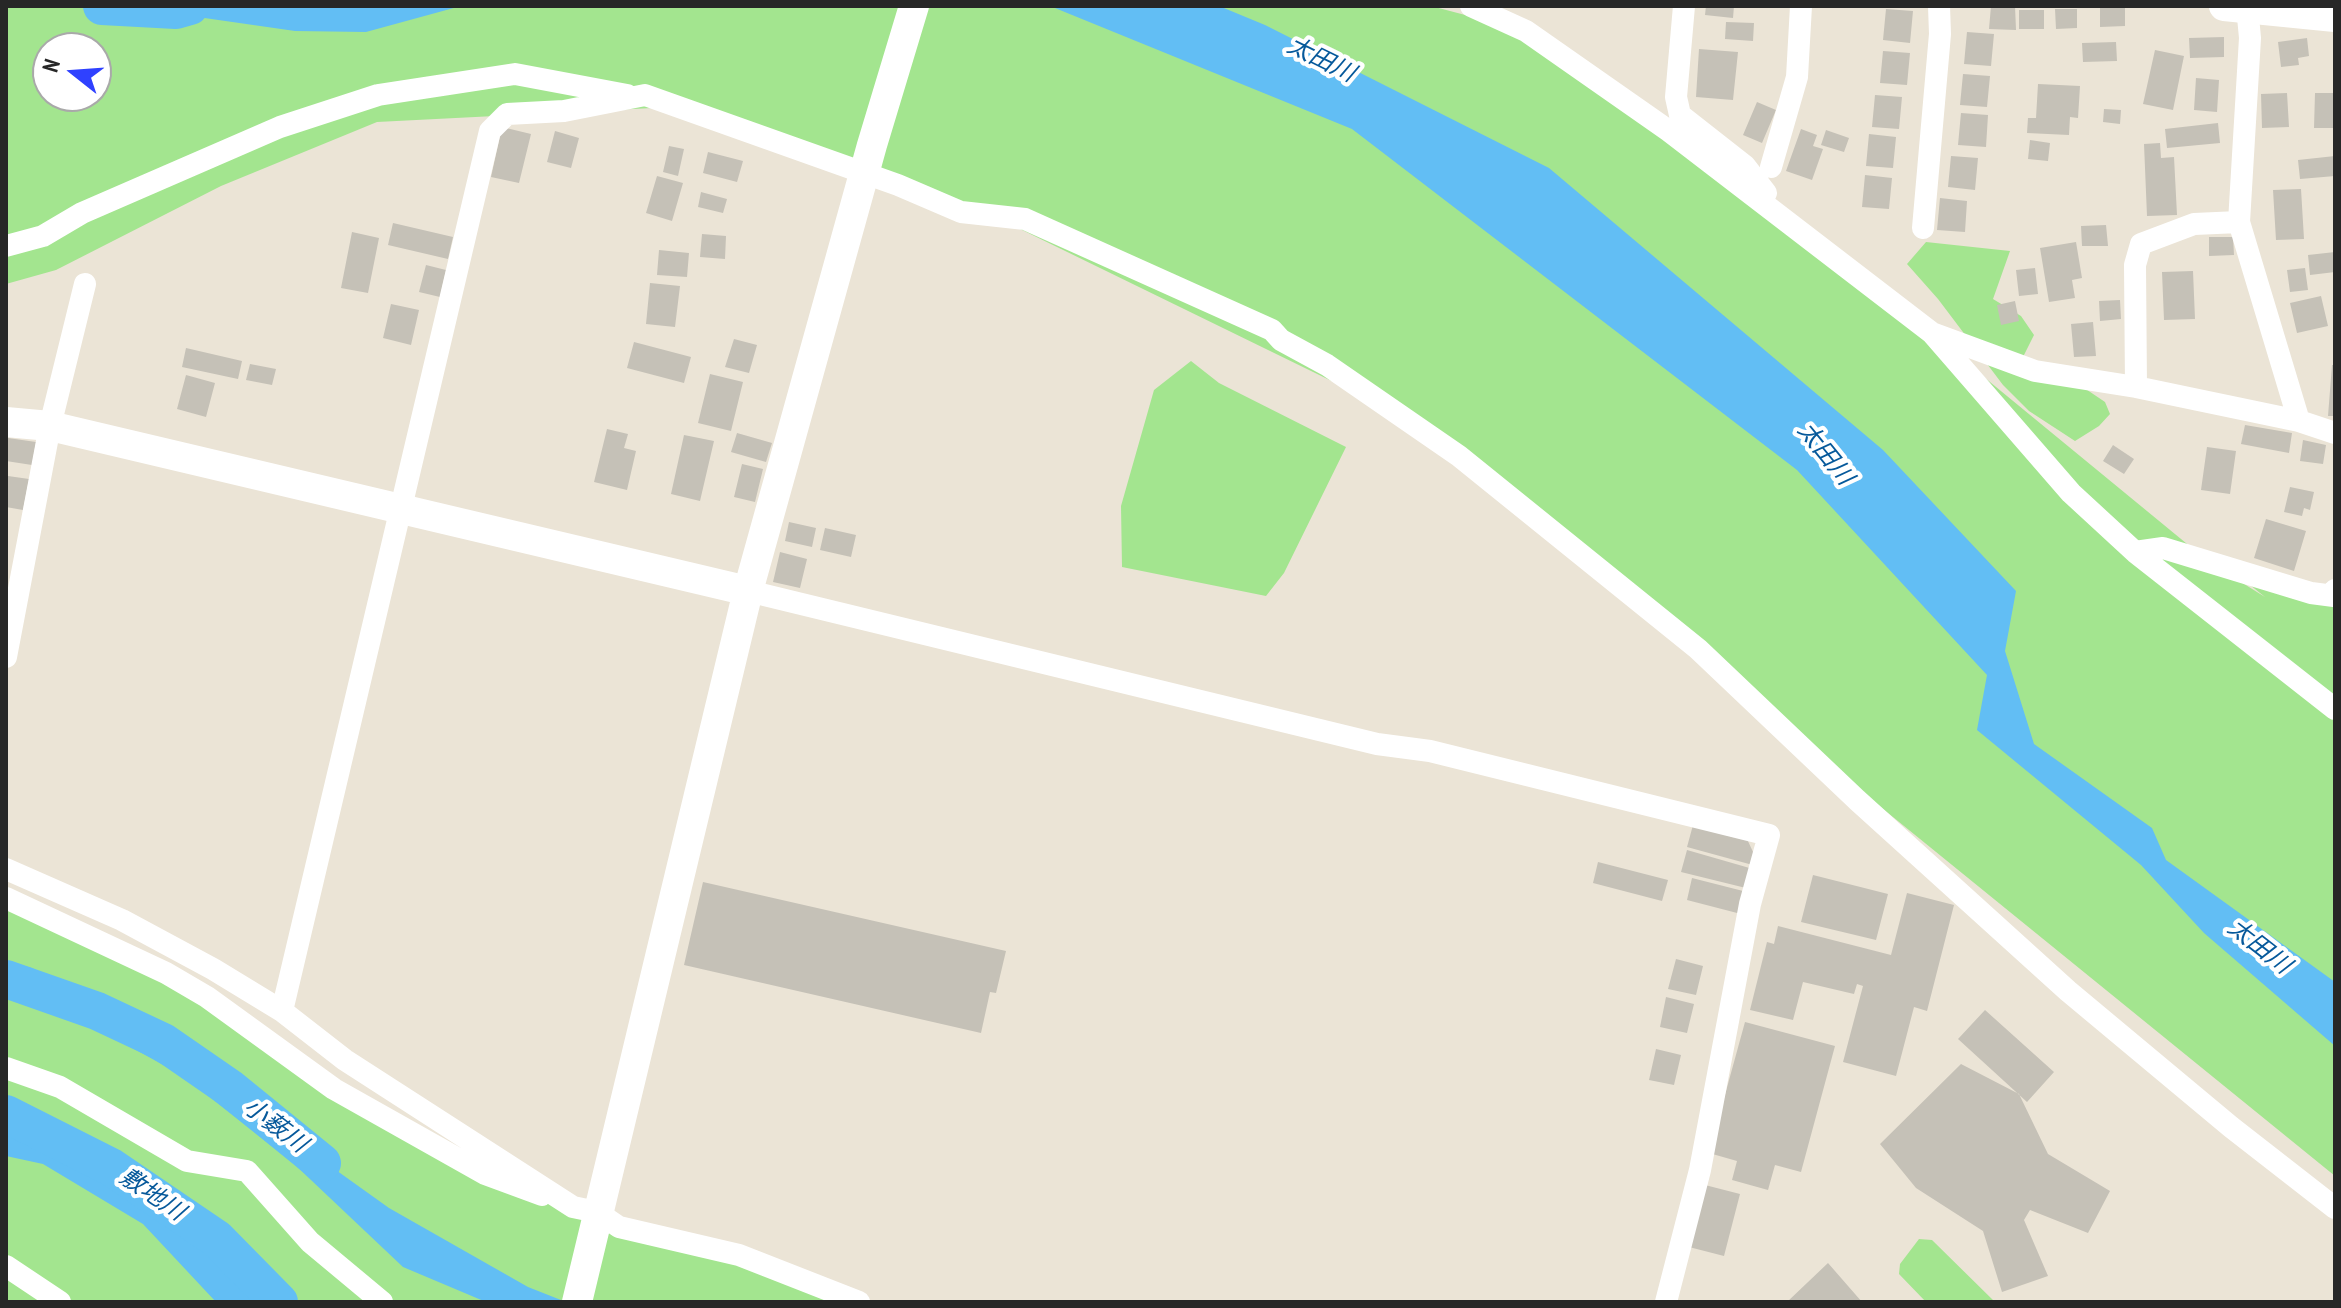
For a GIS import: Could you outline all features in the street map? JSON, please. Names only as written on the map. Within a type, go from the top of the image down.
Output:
[{"type":"street","points":[[577,1302],[585,1209],[748,591],[872,145],[914,6]]},
{"type":"street","points":[[1471,6],[1526,31],[1784,216],[1932,333],[2071,493],[2135,552],[2335,709]]},
{"type":"street","points":[[1684,6],[1676,97],[1680,115],[1745,166],[1784,216]]},
{"type":"street","points":[[1771,167],[1797,77],[1801,6]]},
{"type":"street","points":[[1923,228],[1940,34],[1939,6]]},
{"type":"street","points":[[2299,421],[2239,222],[2250,38],[2240,7],[2335,17]]},
{"type":"street","points":[[6,246],[43,236],[82,213],[280,127],[378,95],[515,74],[634,96]]},
{"type":"street","points":[[282,1011],[398,508],[490,131],[507,114],[564,111],[645,95],[961,212],[1025,219],[1272,330],[1281,340],[1327,365],[1459,456],[1698,649],[1857,800],[2068,991],[2231,1127],[2335,1208]]},
{"type":"street","points":[[2136,387],[2135,265],[2141,244],[2194,224],[2239,222]]},
{"type":"street","points":[[6,657],[50,426],[85,284]]},
{"type":"street","points":[[1932,333],[2035,371],[2136,387],[2299,421],[2335,433]]},
{"type":"street","points":[[6,422],[50,426],[748,591],[1362,741],[1430,751],[1769,835],[1750,904],[1700,1170],[1666,1302]]},
{"type":"street","points":[[2135,552],[2163,548],[2311,593],[2334,596],[2335,590]]},
{"type":"street","points":[[6,869],[170,944],[282,1011],[345,1060],[619,1227],[739,1255],[859,1302]]},
{"type":"street","points":[[6,898],[115,946],[166,973],[207,997],[334,1089],[446,1154],[485,1174],[585,1209]]},
{"type":"street","points":[[6,1068],[60,1087],[187,1161],[247,1171],[310,1242],[382,1302]]},
{"type":"street","points":[[6,1266],[60,1302]]},
{"type":"green space","points":[[6,6],[1431,6],[1526,31],[1878,290],[2209,562],[2265,597],[2230,569],[2335,597],[2335,1176],[1393,411],[973,206],[672,107],[377,122],[221,186],[56,270],[6,284]]},
{"type":"green space","points":[[1926,242],[2010,251],[1993,299],[2021,316],[2034,335],[2023,357],[2065,375],[2105,402],[2110,414],[2099,426],[2075,441],[2029,411],[2003,385],[1938,299],[1907,264]]},
{"type":"green space","points":[[1191,361],[1219,383],[1346,447],[1284,573],[1266,596],[1122,567],[1121,506],[1154,390]]},
{"type":"green space","points":[[6,904],[202,994],[382,1117],[597,1212],[852,1302],[6,1302]]},
{"type":"green space","points":[[1919,1239],[1932,1240],[1995,1302],[1926,1302],[1899,1274],[1900,1264]]},
{"type":"water","points":[[121,6],[461,6],[366,32],[295,31]]},
{"type":"water","points":[[1050,6],[1219,6],[1265,25],[1549,168],[1883,450],[2016,591],[2005,651],[2034,744],[2152,828],[2166,860],[2335,982],[2335,1046],[2204,933],[2141,865],[1977,730],[1987,675],[1797,470],[1352,129]]},
{"type":"water","points":[[6,961],[32,968],[147,1035],[389,1208],[528,1287],[566,1302],[486,1302],[403,1267],[293,1163],[183,1076],[82,1020],[6,993]]},
{"type":"water","points":[[6,1114],[143,1180],[233,1255],[276,1302],[216,1302],[143,1224],[43,1164],[6,1156]]},
{"type":"building","points":[[1706,6],[1734,6],[1733,18],[1705,15]]},
{"type":"building","points":[[1991,6],[2015,6],[2016,30],[1989,29]]},
{"type":"building","points":[[2100,8],[2125,8],[2125,26],[2100,27]]},
{"type":"building","points":[[1886,9],[1913,11],[1910,43],[1883,40]]},
{"type":"building","points":[[2055,9],[2077,9],[2077,28],[2056,29]]},
{"type":"building","points":[[2019,10],[2044,10],[2044,29],[2019,29]]},
{"type":"building","points":[[1726,22],[1754,23],[1753,41],[1725,39]]},
{"type":"building","points":[[1967,32],[1994,34],[1991,66],[1964,64]]},
{"type":"building","points":[[2224,37],[2224,57],[2190,58],[2189,38]]},
{"type":"building","points":[[2307,38],[2309,56],[2298,58],[2299,65],[2281,67],[2278,42]]},
{"type":"building","points":[[2116,42],[2117,61],[2083,62],[2082,43]]},
{"type":"building","points":[[1699,49],[1738,52],[1733,100],[1696,97]]},
{"type":"building","points":[[2155,50],[2184,56],[2173,110],[2143,104]]},
{"type":"building","points":[[1883,51],[1910,53],[1907,85],[1880,83]]},
{"type":"building","points":[[1963,74],[1990,76],[1987,107],[1960,105]]},
{"type":"building","points":[[2196,78],[2219,80],[2217,112],[2194,110]]},
{"type":"building","points":[[2038,84],[2080,86],[2078,118],[2070,117],[2069,135],[2027,133],[2028,118],[2036,118]]},
{"type":"building","points":[[2287,93],[2289,127],[2262,128],[2261,94]]},
{"type":"building","points":[[2315,93],[2335,93],[2335,128],[2314,128]]},
{"type":"building","points":[[1875,95],[1902,97],[1899,129],[1872,127]]},
{"type":"building","points":[[1757,102],[1776,110],[1762,143],[1743,135]]},
{"type":"building","points":[[2104,109],[2121,110],[2120,124],[2103,122]]},
{"type":"building","points":[[1961,113],[1988,115],[1986,147],[1958,145]]},
{"type":"building","points":[[2218,123],[2220,143],[2167,148],[2165,129]]},
{"type":"building","points":[[502,127],[531,134],[519,183],[491,177]]},
{"type":"building","points":[[1801,129],[1817,135],[1813,146],[1823,149],[1812,180],[1786,171]]},
{"type":"building","points":[[1826,130],[1849,138],[1844,152],[1821,145]]},
{"type":"building","points":[[555,131],[579,138],[571,168],[547,162]]},
{"type":"building","points":[[1869,134],[1896,137],[1893,168],[1866,166]]},
{"type":"building","points":[[2030,140],[2050,143],[2048,161],[2028,159]]},
{"type":"building","points":[[2160,143],[2161,158],[2174,157],[2177,215],[2147,216],[2144,144]]},
{"type":"building","points":[[669,146],[684,149],[678,176],[663,172]]},
{"type":"building","points":[[708,152],[743,161],[737,182],[703,173]]},
{"type":"building","points":[[1951,156],[1978,158],[1975,190],[1948,187]]},
{"type":"building","points":[[2335,156],[2335,176],[2300,179],[2298,160]]},
{"type":"building","points":[[1865,175],[1892,178],[1889,209],[1862,207]]},
{"type":"building","points":[[657,176],[683,183],[672,221],[646,213]]},
{"type":"building","points":[[2301,189],[2304,239],[2276,240],[2273,190]]},
{"type":"building","points":[[701,192],[727,199],[723,213],[698,207]]},
{"type":"building","points":[[1940,198],[1967,201],[1965,232],[1937,230]]},
{"type":"building","points":[[393,223],[453,237],[448,259],[388,245]]},
{"type":"building","points":[[2106,225],[2108,246],[2082,246],[2081,226]]},
{"type":"building","points":[[352,232],[379,238],[368,293],[341,288]]},
{"type":"building","points":[[702,234],[726,236],[725,259],[700,257]]},
{"type":"building","points":[[2209,237],[2233,237],[2234,255],[2209,256]]},
{"type":"building","points":[[2076,242],[2082,278],[2072,280],[2075,298],[2049,302],[2040,248]]},
{"type":"building","points":[[659,250],[689,253],[687,277],[657,275]]},
{"type":"building","points":[[2335,252],[2335,272],[2310,275],[2308,255]]},
{"type":"building","points":[[426,265],[446,270],[440,297],[419,292]]},
{"type":"building","points":[[2035,268],[2038,294],[2019,296],[2016,270]]},
{"type":"building","points":[[2305,268],[2308,290],[2290,292],[2287,270]]},
{"type":"building","points":[[2193,271],[2195,319],[2164,320],[2162,272]]},
{"type":"building","points":[[650,283],[680,286],[675,327],[646,324]]},
{"type":"building","points":[[2321,296],[2328,326],[2297,333],[2290,303]]},
{"type":"building","points":[[2120,300],[2121,319],[2100,321],[2099,301]]},
{"type":"building","points":[[2015,301],[2019,321],[2001,325],[1997,305]]},
{"type":"building","points":[[391,304],[419,310],[411,345],[383,338]]},
{"type":"building","points":[[2093,322],[2096,356],[2074,357],[2071,324]]},
{"type":"building","points":[[734,339],[757,345],[749,373],[725,367]]},
{"type":"building","points":[[634,342],[691,357],[684,383],[627,368]]},
{"type":"building","points":[[186,348],[242,361],[238,379],[182,367]]},
{"type":"building","points":[[250,364],[276,369],[272,385],[246,380]]},
{"type":"building","points":[[2332,365],[2335,365],[2335,416],[2328,416]]},
{"type":"building","points":[[710,374],[743,382],[731,431],[698,423]]},
{"type":"building","points":[[186,375],[215,383],[206,417],[177,409]]},
{"type":"building","points":[[2245,425],[2292,433],[2289,453],[2241,444]]},
{"type":"building","points":[[607,429],[628,434],[624,448],[636,451],[627,490],[594,482]]},
{"type":"building","points":[[737,433],[772,443],[766,462],[731,452]]},
{"type":"building","points":[[684,435],[714,441],[700,501],[671,494]]},
{"type":"building","points":[[8,438],[36,442],[32,465],[6,461]]},
{"type":"building","points":[[2303,440],[2326,445],[2323,464],[2300,461]]},
{"type":"building","points":[[2113,445],[2134,459],[2124,474],[2103,461]]},
{"type":"building","points":[[2207,447],[2236,451],[2230,494],[2201,490]]},
{"type":"building","points":[[742,464],[763,469],[755,502],[734,497]]},
{"type":"building","points":[[8,476],[29,479],[23,510],[6,507]]},
{"type":"building","points":[[2290,487],[2314,492],[2310,510],[2304,508],[2302,516],[2284,512]]},
{"type":"building","points":[[2266,519],[2306,531],[2294,571],[2254,558]]},
{"type":"building","points":[[789,522],[816,528],[812,547],[785,541]]},
{"type":"building","points":[[825,528],[856,535],[851,557],[820,550]]},
{"type":"building","points":[[780,552],[807,559],[800,588],[773,582]]},
{"type":"building","points":[[1693,825],[1747,839],[1760,867],[1687,847]]},
{"type":"building","points":[[1687,850],[1753,869],[1750,889],[1681,872]]},
{"type":"building","points":[[1598,862],[1668,880],[1662,901],[1593,883]]},
{"type":"building","points":[[1813,875],[1888,894],[1876,940],[1801,922]]},
{"type":"building","points":[[1692,878],[1747,892],[1741,914],[1687,900]]},
{"type":"building","points":[[703,882],[1006,951],[996,993],[990,992],[981,1033],[684,965]]},
{"type":"building","points":[[1907,893],[1954,905],[1927,1011],[1914,1007],[1896,1076],[1843,1062],[1863,986],[1857,984],[1854,994],[1803,982],[1793,1020],[1750,1010],[1767,942],[1774,944],[1778,926],[1891,955]]},
{"type":"building","points":[[1676,959],[1703,966],[1696,995],[1668,989]]},
{"type":"building","points":[[1666,997],[1694,1004],[1687,1033],[1660,1027]]},
{"type":"building","points":[[1985,1010],[2054,1072],[2027,1102],[1958,1039]]},
{"type":"building","points":[[1745,1022],[1835,1046],[1801,1172],[1775,1165],[1768,1190],[1732,1180],[1737,1161],[1709,1153]]},
{"type":"building","points":[[1656,1049],[1681,1055],[1674,1085],[1649,1080]]},
{"type":"building","points":[[1961,1064],[2019,1094],[2048,1154],[2110,1191],[2088,1233],[2030,1210],[2024,1220],[2048,1276],[2002,1292],[1983,1231],[1916,1188],[1880,1144]]},
{"type":"building","points":[[1705,1185],[1740,1194],[1724,1256],[1689,1247]]},
{"type":"building","points":[[1828,1263],[1862,1302],[1787,1302]]},
{"type":"waterway","name":"太田川","points":[[102,6],[176,10],[190,6]]},
{"type":"waterway","name":"小薮川","points":[[6,979],[97,1011],[163,1042],[231,1089],[322,1163]]},
{"type":"waterway","name":"敷地川","points":[[6,1114],[111,1167],[217,1239],[279,1302]]}]
